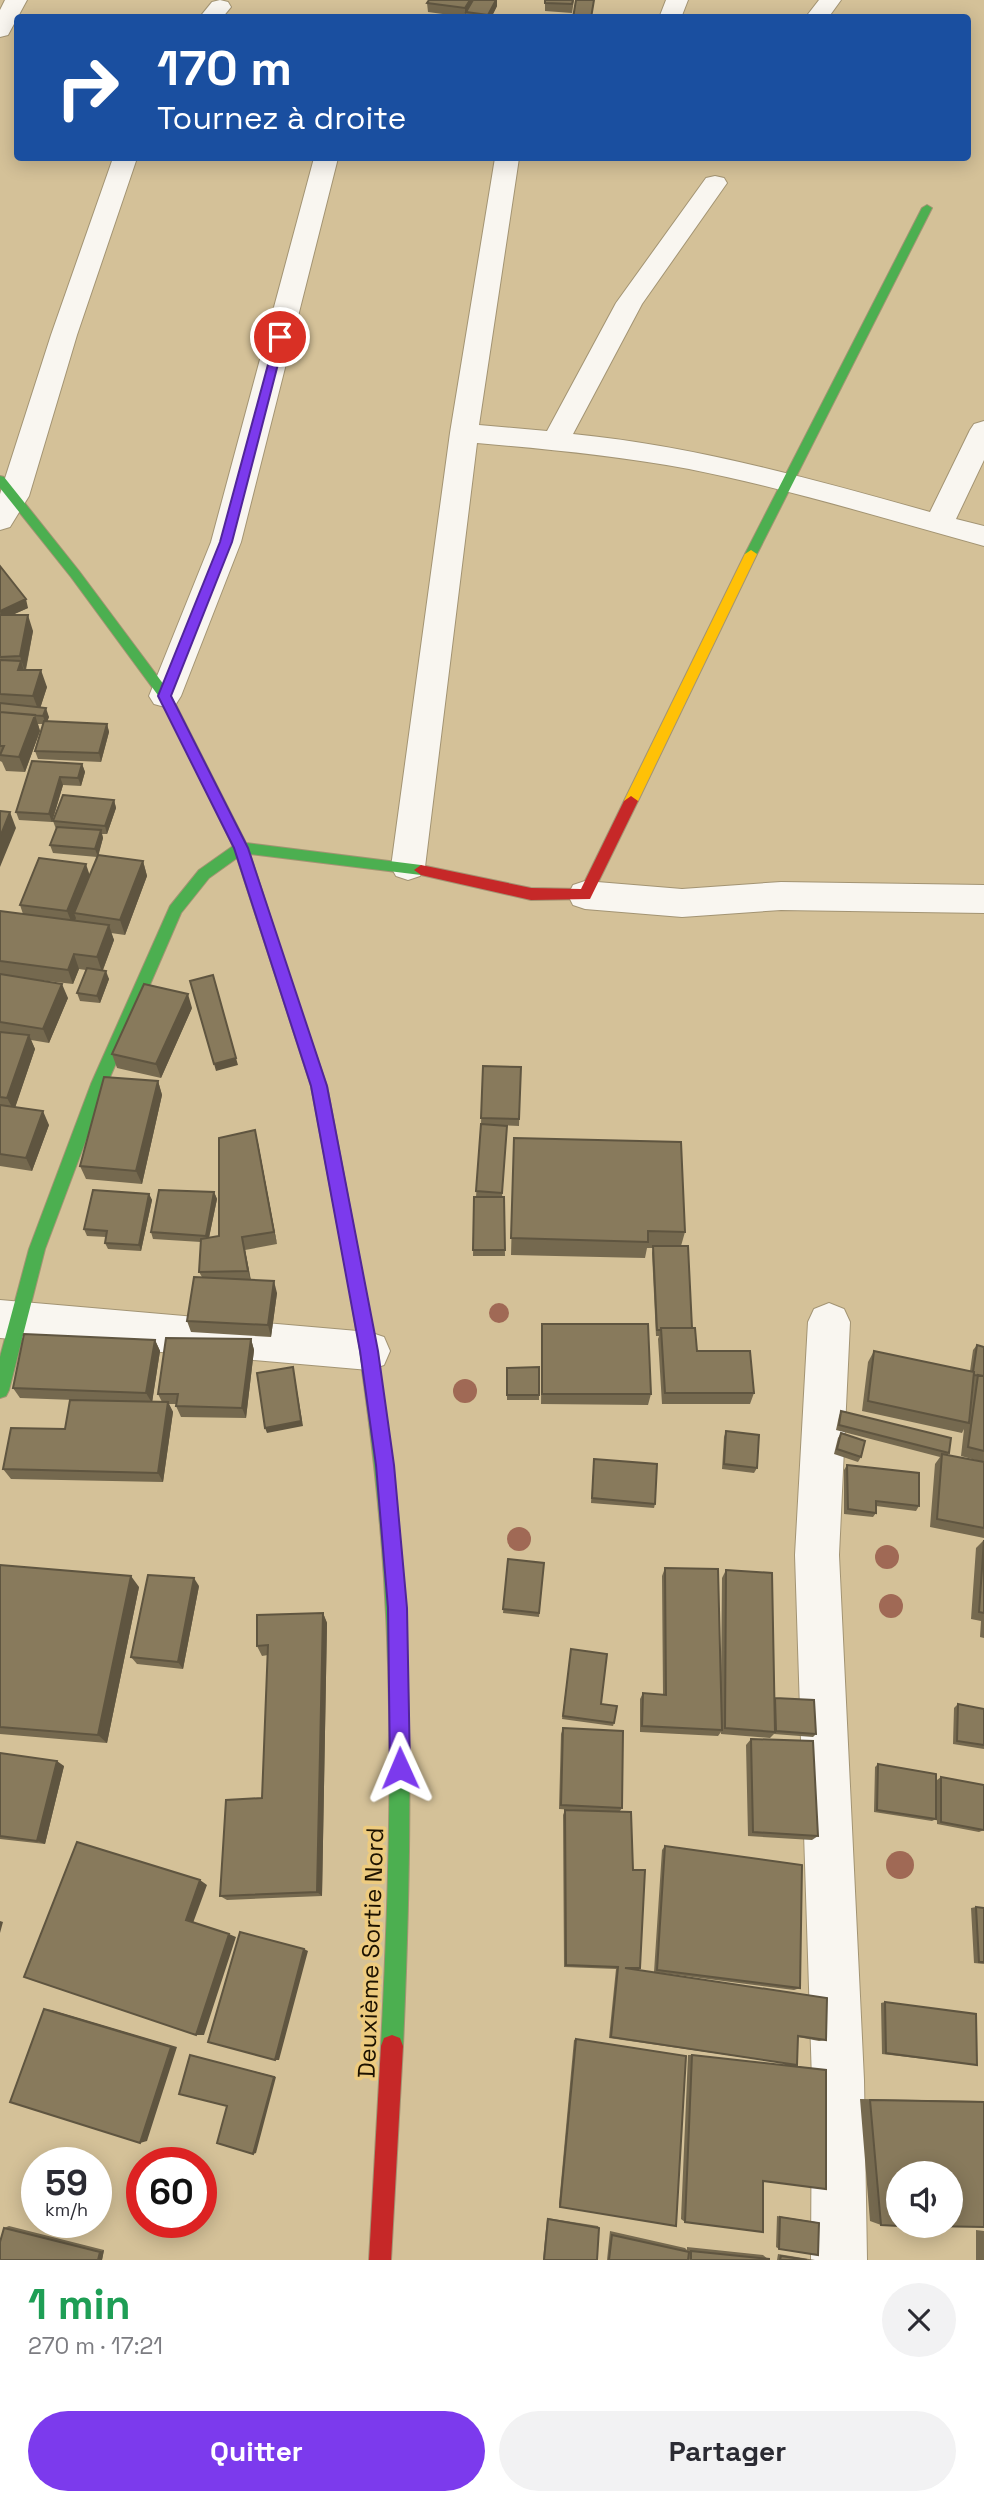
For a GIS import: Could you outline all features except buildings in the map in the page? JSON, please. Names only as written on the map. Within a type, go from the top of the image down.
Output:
[{"type":"street","points":[[0,30],[16,0]]},
{"type":"street","points":[[819,14],[830,0]]},
{"type":"street","points":[[5,499],[124,161]]},
{"type":"street","points":[[165,696],[226,542],[325,161]]},
{"type":"street","points":[[408,867],[464,433],[507,161]]},
{"type":"street","points":[[556,440],[629,303],[715,183]]},
{"type":"street","points":[[585,895],[786,482],[927,208]]},
{"type":"street","points":[[939,524],[984,430]]},
{"type":"street","points":[[464,433],[556,440],[650,453],[786,482],[984,536]]},
{"type":"street","name":"Deuxième Sortie Nord","points":[[5,499],[165,696],[241,848],[319,1086],[369,1351],[385,1465],[397,1608],[400,1768],[393,2024],[380,2260]]},
{"type":"street","points":[[0,1390],[8,1320],[99,1084],[175,910],[204,874],[241,848],[408,867],[531,894],[585,895],[682,904],[780,896],[984,899]]},
{"type":"street","points":[[8,1320],[369,1351]]},
{"type":"street","points":[[829,1322],[817,1555],[838,2080],[839,2260]]},
{"type":"traffic: fast","points":[[751,554],[927,208]]},
{"type":"traffic: fast","points":[[0,480],[75,574],[165,696],[241,848],[288,993]]},
{"type":"traffic: fast","points":[[0,1390],[37,1249],[99,1084],[175,910],[204,874],[241,848],[421,870]]},
{"type":"traffic: fast","points":[[359,1298],[386,1484],[398,1670],[399,1858],[392,2046]]},
{"type":"traffic: slow","points":[[631,801],[751,554]]},
{"type":"traffic: jam","points":[[421,870],[531,894],[585,895],[631,801]]},
{"type":"traffic: jam","points":[[288,993],[319,1086],[359,1298]]},
{"type":"traffic: jam","points":[[380,2260],[392,2046]]},
{"type":"route","points":[[280,337],[226,542],[165,696],[241,848],[319,1086],[369,1351],[385,1465],[397,1608],[400,1768]]}]
